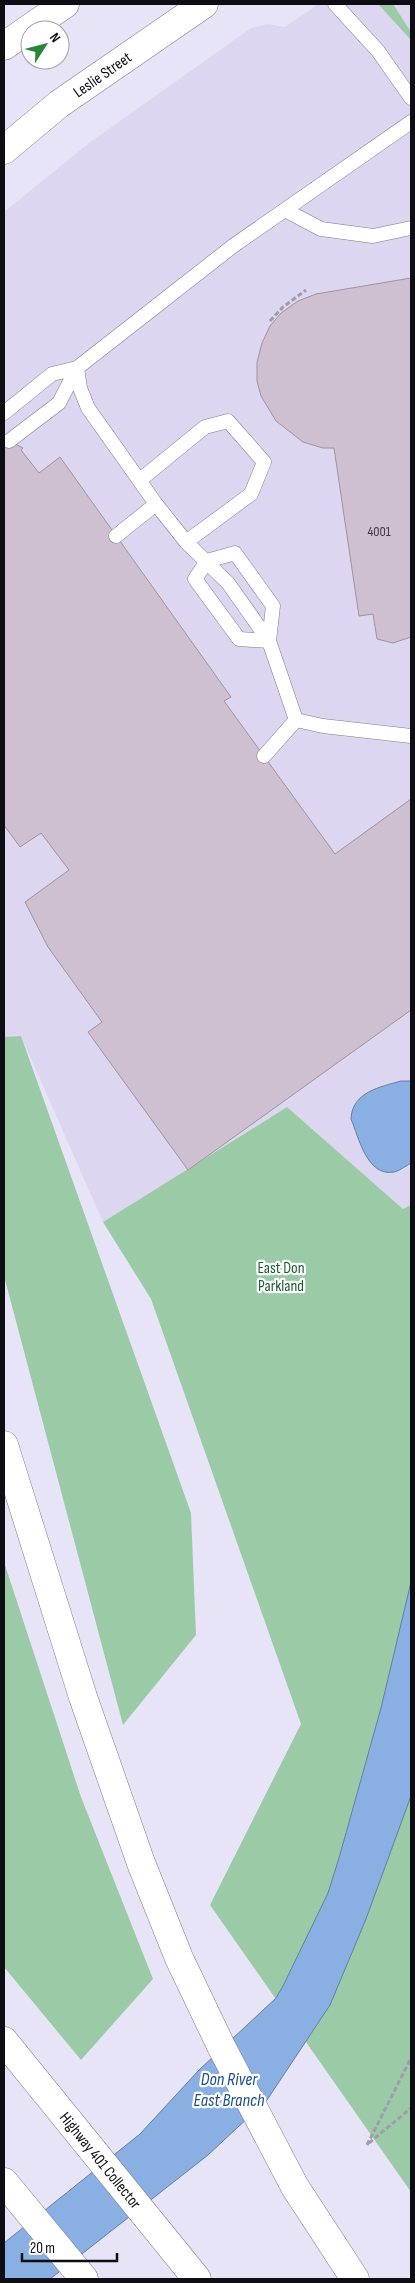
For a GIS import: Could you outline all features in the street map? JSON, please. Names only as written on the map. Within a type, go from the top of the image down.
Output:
[{"type":"main road","points":[[4,46],[65,4]]},
{"type":"main road","name":"Leslie Street","points":[[4,150],[60,104],[204,4]]},
{"type":"main road","points":[[4,1445],[83,1697],[141,1863],[184,1967],[221,2046],[294,2187],[355,2279]]},
{"type":"main road","name":"Highway 401 Collector","points":[[4,2042],[197,2279]]},
{"type":"main road","points":[[4,2182],[84,2279]]},
{"type":"lane","points":[[335,4],[378,51],[411,98]]},
{"type":"lane","points":[[4,413],[52,374],[77,368],[232,246],[411,122]]},
{"type":"lane","points":[[285,210],[321,229],[373,236],[411,228]]},
{"type":"lane","points":[[9,441],[59,404],[77,368]]},
{"type":"lane","points":[[77,368],[80,388],[88,408],[156,504],[186,542],[228,583],[269,641],[296,720]]},
{"type":"lane","points":[[140,480],[205,427],[228,421],[264,462],[251,494],[186,542]]},
{"type":"lane","points":[[116,536],[156,504]]},
{"type":"lane","points":[[235,553],[273,606],[269,641],[239,639],[195,579],[207,561],[235,553]]},
{"type":"lane","points":[[296,720],[411,736]]},
{"type":"lane","points":[[264,756],[296,720]]},
{"type":"path","points":[[270,321],[283,307],[306,290]]},
{"type":"path","points":[[411,2058],[367,2145],[411,2108]]},
{"type":"shaded area","points":[[318,4],[411,4],[411,1205],[403,1209],[287,1107],[103,1222],[21,1036],[4,1037],[4,212],[89,143],[251,28],[267,24],[285,27]]},
{"type":"green space","points":[[378,4],[393,4],[411,32],[411,40]]},
{"type":"green space","points":[[21,1036],[191,1513],[196,1635],[123,1725],[4,1276],[4,1037]]},
{"type":"green space","name":"East Don Parkland","points":[[287,1107],[403,1209],[411,1205],[411,2192],[210,1905],[301,1724],[151,1299],[103,1222]]},
{"type":"green space","points":[[4,1562],[81,1797],[153,1979],[81,2060],[4,1967]]},
{"type":"water","points":[[401,1081],[411,1081],[411,1163],[394,1172],[385,1172],[377,1168],[365,1154],[351,1119],[356,1103],[368,1092]]},
{"type":"water","name":"Don River East Branch","points":[[411,1582],[411,1796],[366,1919],[330,2005],[267,2100],[208,2155],[50,2279],[4,2279],[4,2243],[140,2134],[199,2070],[276,1998],[328,1893],[381,1708]]},
{"type":"building","points":[[411,278],[411,637],[393,643],[377,639],[373,614],[359,616],[334,448],[323,448],[303,442],[276,421],[261,396],[257,381],[257,362],[262,343],[270,326],[281,313],[298,301],[316,294]]},
{"type":"building","points":[[4,438],[23,448],[21,450],[39,473],[60,457],[231,697],[224,701],[335,854],[411,799],[411,1010],[188,1170],[88,1032],[102,1022],[48,947],[25,902],[69,870],[41,833],[20,847],[4,825]]}]
